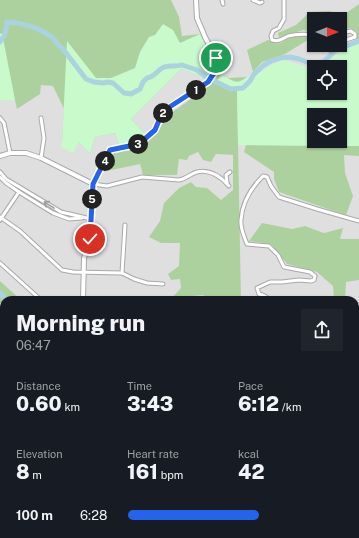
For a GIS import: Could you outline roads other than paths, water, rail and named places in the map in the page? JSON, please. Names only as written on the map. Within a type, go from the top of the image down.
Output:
[{"type":"street","points":[[83,296],[84,258],[90,239],[93,184],[110,150],[139,144],[155,130],[160,118],[168,108],[204,86],[214,73],[216,58],[205,38],[197,18],[196,0]]},
{"type":"street","points":[[222,0],[223,4]]},
{"type":"street","points":[[253,0],[260,3],[262,2]]},
{"type":"street","points":[[284,0],[284,19],[279,28],[272,31],[272,40],[277,41],[288,36],[307,34]]},
{"type":"street","points":[[347,32],[351,31],[355,34],[355,37],[347,40]]},
{"type":"street","points":[[0,118],[4,123],[10,153]]},
{"type":"street","points":[[41,118],[44,138],[41,158]]},
{"type":"street","points":[[0,156],[10,153],[26,153],[41,158],[93,184],[107,186],[142,177],[179,180],[197,172],[206,172],[219,176],[229,186],[226,181],[226,176],[230,172],[219,176]]},
{"type":"street","points":[[0,172],[6,179],[61,212],[91,219]]},
{"type":"street","points":[[264,296],[259,294],[257,288],[270,282],[299,280],[311,281],[314,280],[315,276],[310,272],[284,266],[278,255],[269,246],[247,244],[241,221],[243,208],[256,183],[264,176],[267,177],[271,186],[279,197],[359,221]]},
{"type":"street","points":[[0,177],[19,192],[53,213],[69,219],[86,218]]},
{"type":"street","points":[[19,192],[0,218],[20,231],[62,270],[73,272],[122,273],[147,283],[163,284]]},
{"type":"street","points":[[122,273],[125,225]]},
{"type":"street","points":[[0,263],[37,296]]},
{"type":"waterway","points":[[0,42],[5,34],[7,22],[19,23],[36,28],[52,37],[86,79],[94,82],[113,83],[124,93],[131,94],[140,89],[143,82],[147,78],[162,68],[166,66],[182,65],[197,70],[206,77],[231,89],[243,88],[254,74],[271,61],[290,57],[315,65],[321,64],[336,50],[359,41]]}]
